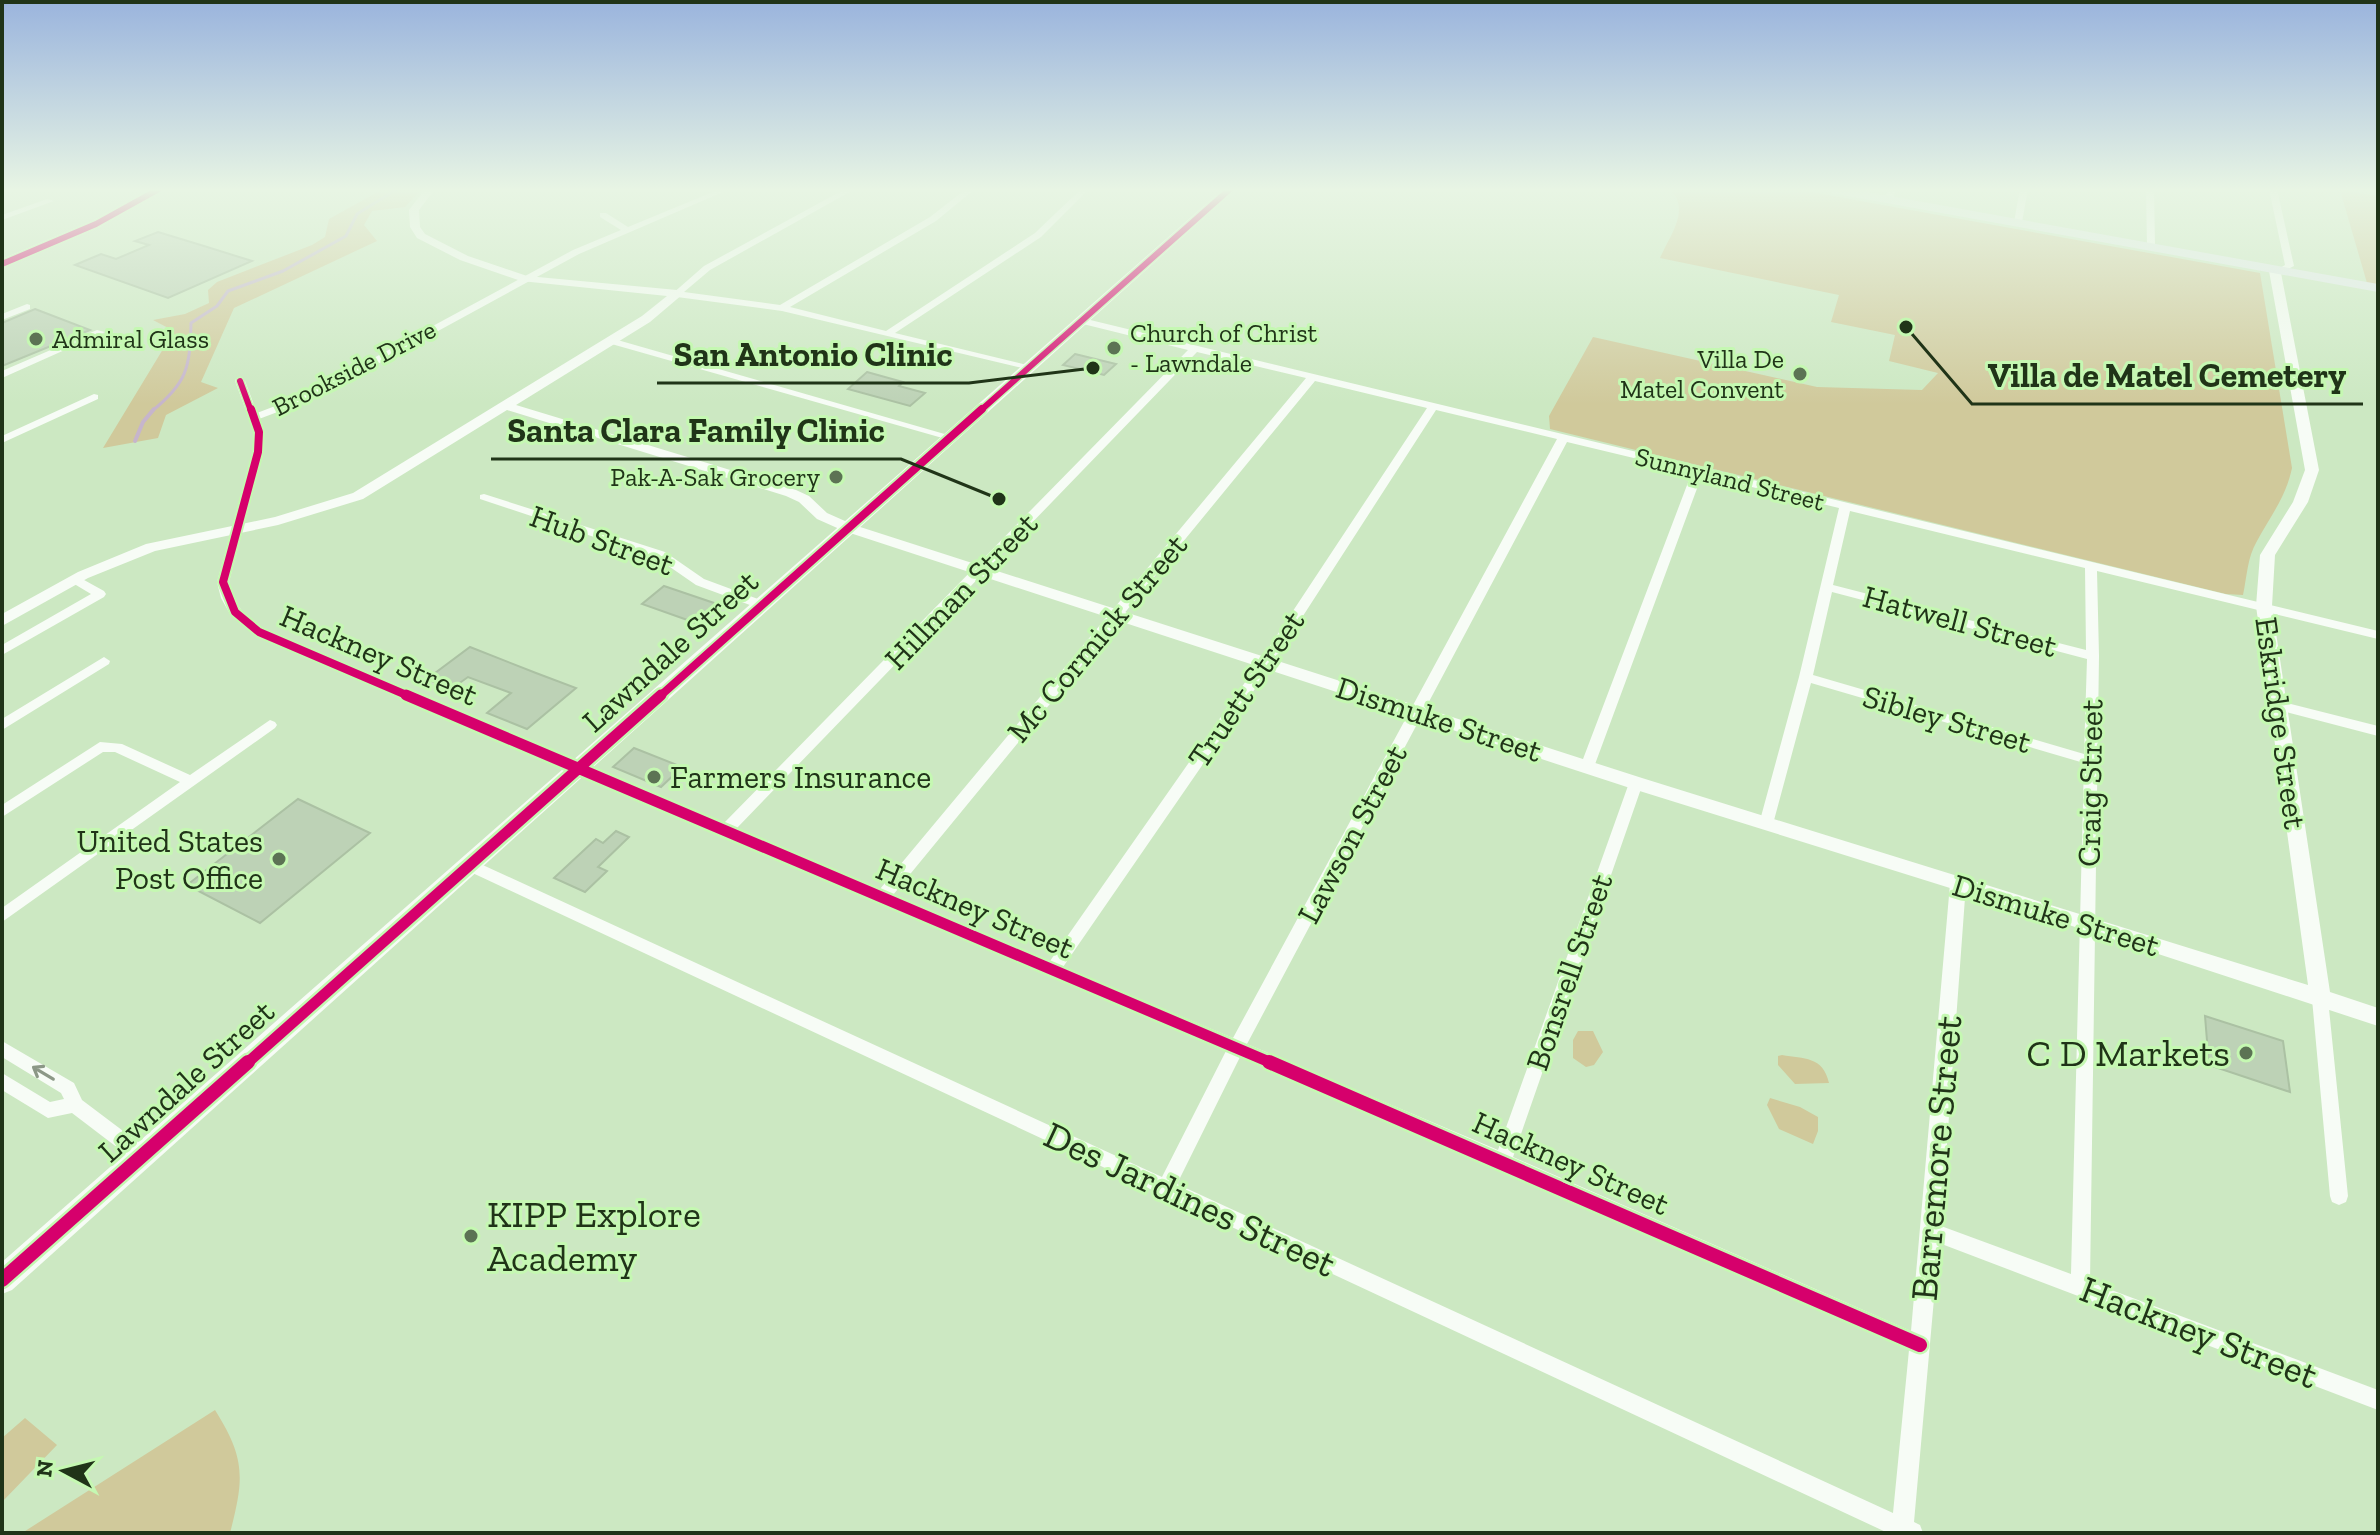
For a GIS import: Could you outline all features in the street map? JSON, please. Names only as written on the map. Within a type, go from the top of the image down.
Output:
[{"type":"main road","name":"Lawndale Street","points":[[2,1280],[1150,261]]},
{"type":"main road","points":[[2234,261],[2378,288]]},
{"type":"street","points":[[472,261],[525,279],[782,308],[1028,368]]},
{"type":"street","name":"Brookside Drive","points":[[253,418],[313,395],[563,261]]},
{"type":"street","points":[[2,621],[75,579],[151,547],[310,513],[358,496],[646,319],[707,268],[720,261]]},
{"type":"street","points":[[782,308],[862,261]]},
{"type":"street","points":[[890,332],[999,261]]},
{"type":"street","points":[[2282,269],[2290,266],[2289,261]]},
{"type":"street","name":"Eskridge Street","points":[[2282,269],[2275,271],[2312,470],[2310,485],[2295,513],[2268,551],[2264,606],[2320,999],[2339,1196]]},
{"type":"street","points":[[2,317],[27,307]]},
{"type":"street","name":"Sunnyland Street","points":[[1082,321],[2378,635]]},
{"type":"street","points":[[2,375],[100,332]]},
{"type":"street","points":[[611,341],[950,437]]},
{"type":"street","name":"Hillman Street","points":[[725,831],[1195,348]]},
{"type":"street","name":"Mc Cormick Street","points":[[882,897],[1312,378]]},
{"type":"street","name":"Hackney Street","points":[[240,381],[259,432],[258,452],[223,582],[226,597],[245,624],[1503,1161],[1920,1345]]},
{"type":"street","points":[[2,440],[94,397]]},
{"type":"street","name":"Dismuke Street","points":[[507,406],[791,493],[804,499],[822,516],[849,528],[1118,613],[1265,664],[2378,1017]]},
{"type":"street","name":"Truett Street","points":[[1053,969],[1265,664],[1433,406]]},
{"type":"street","name":"Lawson Street","points":[[1166,1188],[1236,1049],[1563,439]]},
{"type":"street","points":[[1587,767],[1698,471]]},
{"type":"street","name":"Hub Street","points":[[484,497],[661,555],[700,582],[762,605]]},
{"type":"street","points":[[1766,824],[1806,677],[1845,508]]},
{"type":"street","name":"Craig Street","points":[[2080,1287],[2093,656],[2091,567]]},
{"type":"street","points":[[2,651],[100,594],[75,579]]},
{"type":"street","name":"Hatwell Street","points":[[1827,587],[2093,656]]},
{"type":"street","points":[[2,725],[104,661]]},
{"type":"street","name":"Sibley Street","points":[[1806,677],[2089,760]]},
{"type":"street","points":[[2279,706],[2378,731]]},
{"type":"street","points":[[2,916],[270,725]]},
{"type":"street","points":[[2,812],[100,747],[117,747],[191,781]]},
{"type":"street","name":"Bonsrell Street","points":[[1503,1161],[1636,783]]},
{"type":"street","name":"Des Jardines Street","points":[[469,865],[1907,1531]]},
{"type":"street","name":"Barremore Street","points":[[1907,1531],[1958,884]]},
{"type":"street","points":[[2,1048],[68,1088],[75,1105],[141,1155]]},
{"type":"street","points":[[2,1081],[48,1110],[75,1105]]},
{"type":"street","name":"Hackney Street","points":[[1931,1231],[2378,1400]]},
{"type":"shaded area","points":[[272,261],[335,261],[234,308],[201,382],[218,388],[166,415],[158,438],[103,448],[174,331],[153,320],[185,314],[209,303],[208,290],[217,282]]},
{"type":"shaded area","points":[[1673,261],[2191,261],[2260,273],[2292,468],[2282,497],[2254,547],[2243,595],[2226,594],[1550,429],[1549,416],[1593,337],[1817,387],[1922,390],[1938,373],[1889,361],[1895,335],[1831,322],[1839,295]]},
{"type":"shaded area","points":[[2361,261],[2378,261],[2378,285],[2367,283]]},
{"type":"shaded area","points":[[1578,1031],[1593,1031],[1603,1052],[1594,1065],[1586,1067],[1573,1058],[1573,1040]]},
{"type":"shaded area","points":[[1778,1056],[1812,1060],[1822,1068],[1829,1083],[1795,1084],[1778,1065]]},
{"type":"shaded area","points":[[1770,1098],[1800,1107],[1818,1117],[1818,1131],[1813,1144],[1779,1129],[1767,1105]]},
{"type":"shaded area","points":[[215,1410],[232,1442],[239,1470],[238,1498],[230,1533],[22,1533]]},
{"type":"shaded area","points":[[25,1418],[57,1445],[2,1502],[2,1438]]},
{"type":"building","points":[[85,261],[252,261],[168,298],[75,265]]},
{"type":"building","name":"Admiral Glass","points":[[35,309],[90,330],[2,366],[2,323]]},
{"type":"building","points":[[1075,354],[1116,364],[1104,375],[1063,365]]},
{"type":"building","points":[[867,372],[903,382],[899,386],[925,393],[910,406],[848,389]]},
{"type":"building","points":[[664,586],[717,604],[696,623],[642,604]]},
{"type":"building","points":[[470,647],[576,688],[527,729],[487,713],[511,693],[468,677],[451,689],[427,679]]},
{"type":"building","name":"Farmers Insurance","points":[[634,748],[682,767],[661,787],[613,767]]},
{"type":"building","name":"United States Post Office","points":[[298,799],[370,833],[260,923],[187,885]]},
{"type":"building","points":[[616,831],[629,837],[598,867],[607,871],[585,892],[554,878],[596,839],[603,843]]},
{"type":"building","name":"C D Markets","points":[[2205,1016],[2283,1041],[2290,1092],[2209,1065]]},
{"type":"waterway","points":[[153,410],[173,392],[184,373],[191,323],[217,306],[228,291],[283,271],[302,261]]},
{"type":"waterway","points":[[135,441],[143,422],[153,410]]},
{"type":"cycle path","points":[[2,264],[10,261]]},
{"type":"cycle path","points":[[2,1280],[1149,261]]},
{"type":"cycle path","points":[[240,381],[259,432],[258,452],[223,582],[235,612],[259,632],[1503,1161],[1920,1345]]},
{"type":"place","name":"Villa de Matel Cemetery","points":[[1906,327]]},
{"type":"place","name":"Admiral Glass","points":[[36,339]]},
{"type":"place","name":"Church of Christ - Lawndale","points":[[1114,348]]},
{"type":"place","name":"San Antonio Clinic","points":[[1093,368]]},
{"type":"place","name":"Villa De Matel Convent","points":[[1800,374]]},
{"type":"place","name":"Pak-A-Sak Grocery","points":[[836,477]]},
{"type":"place","name":"Santa Clara Family Clinic","points":[[999,499]]},
{"type":"place","name":"Farmers Insurance","points":[[654,777]]},
{"type":"place","name":"United States Post Office","points":[[279,859]]},
{"type":"place","name":"C D Markets","points":[[2246,1053]]},
{"type":"place","name":"KIPP Explore Academy","points":[[471,1236]]}]
